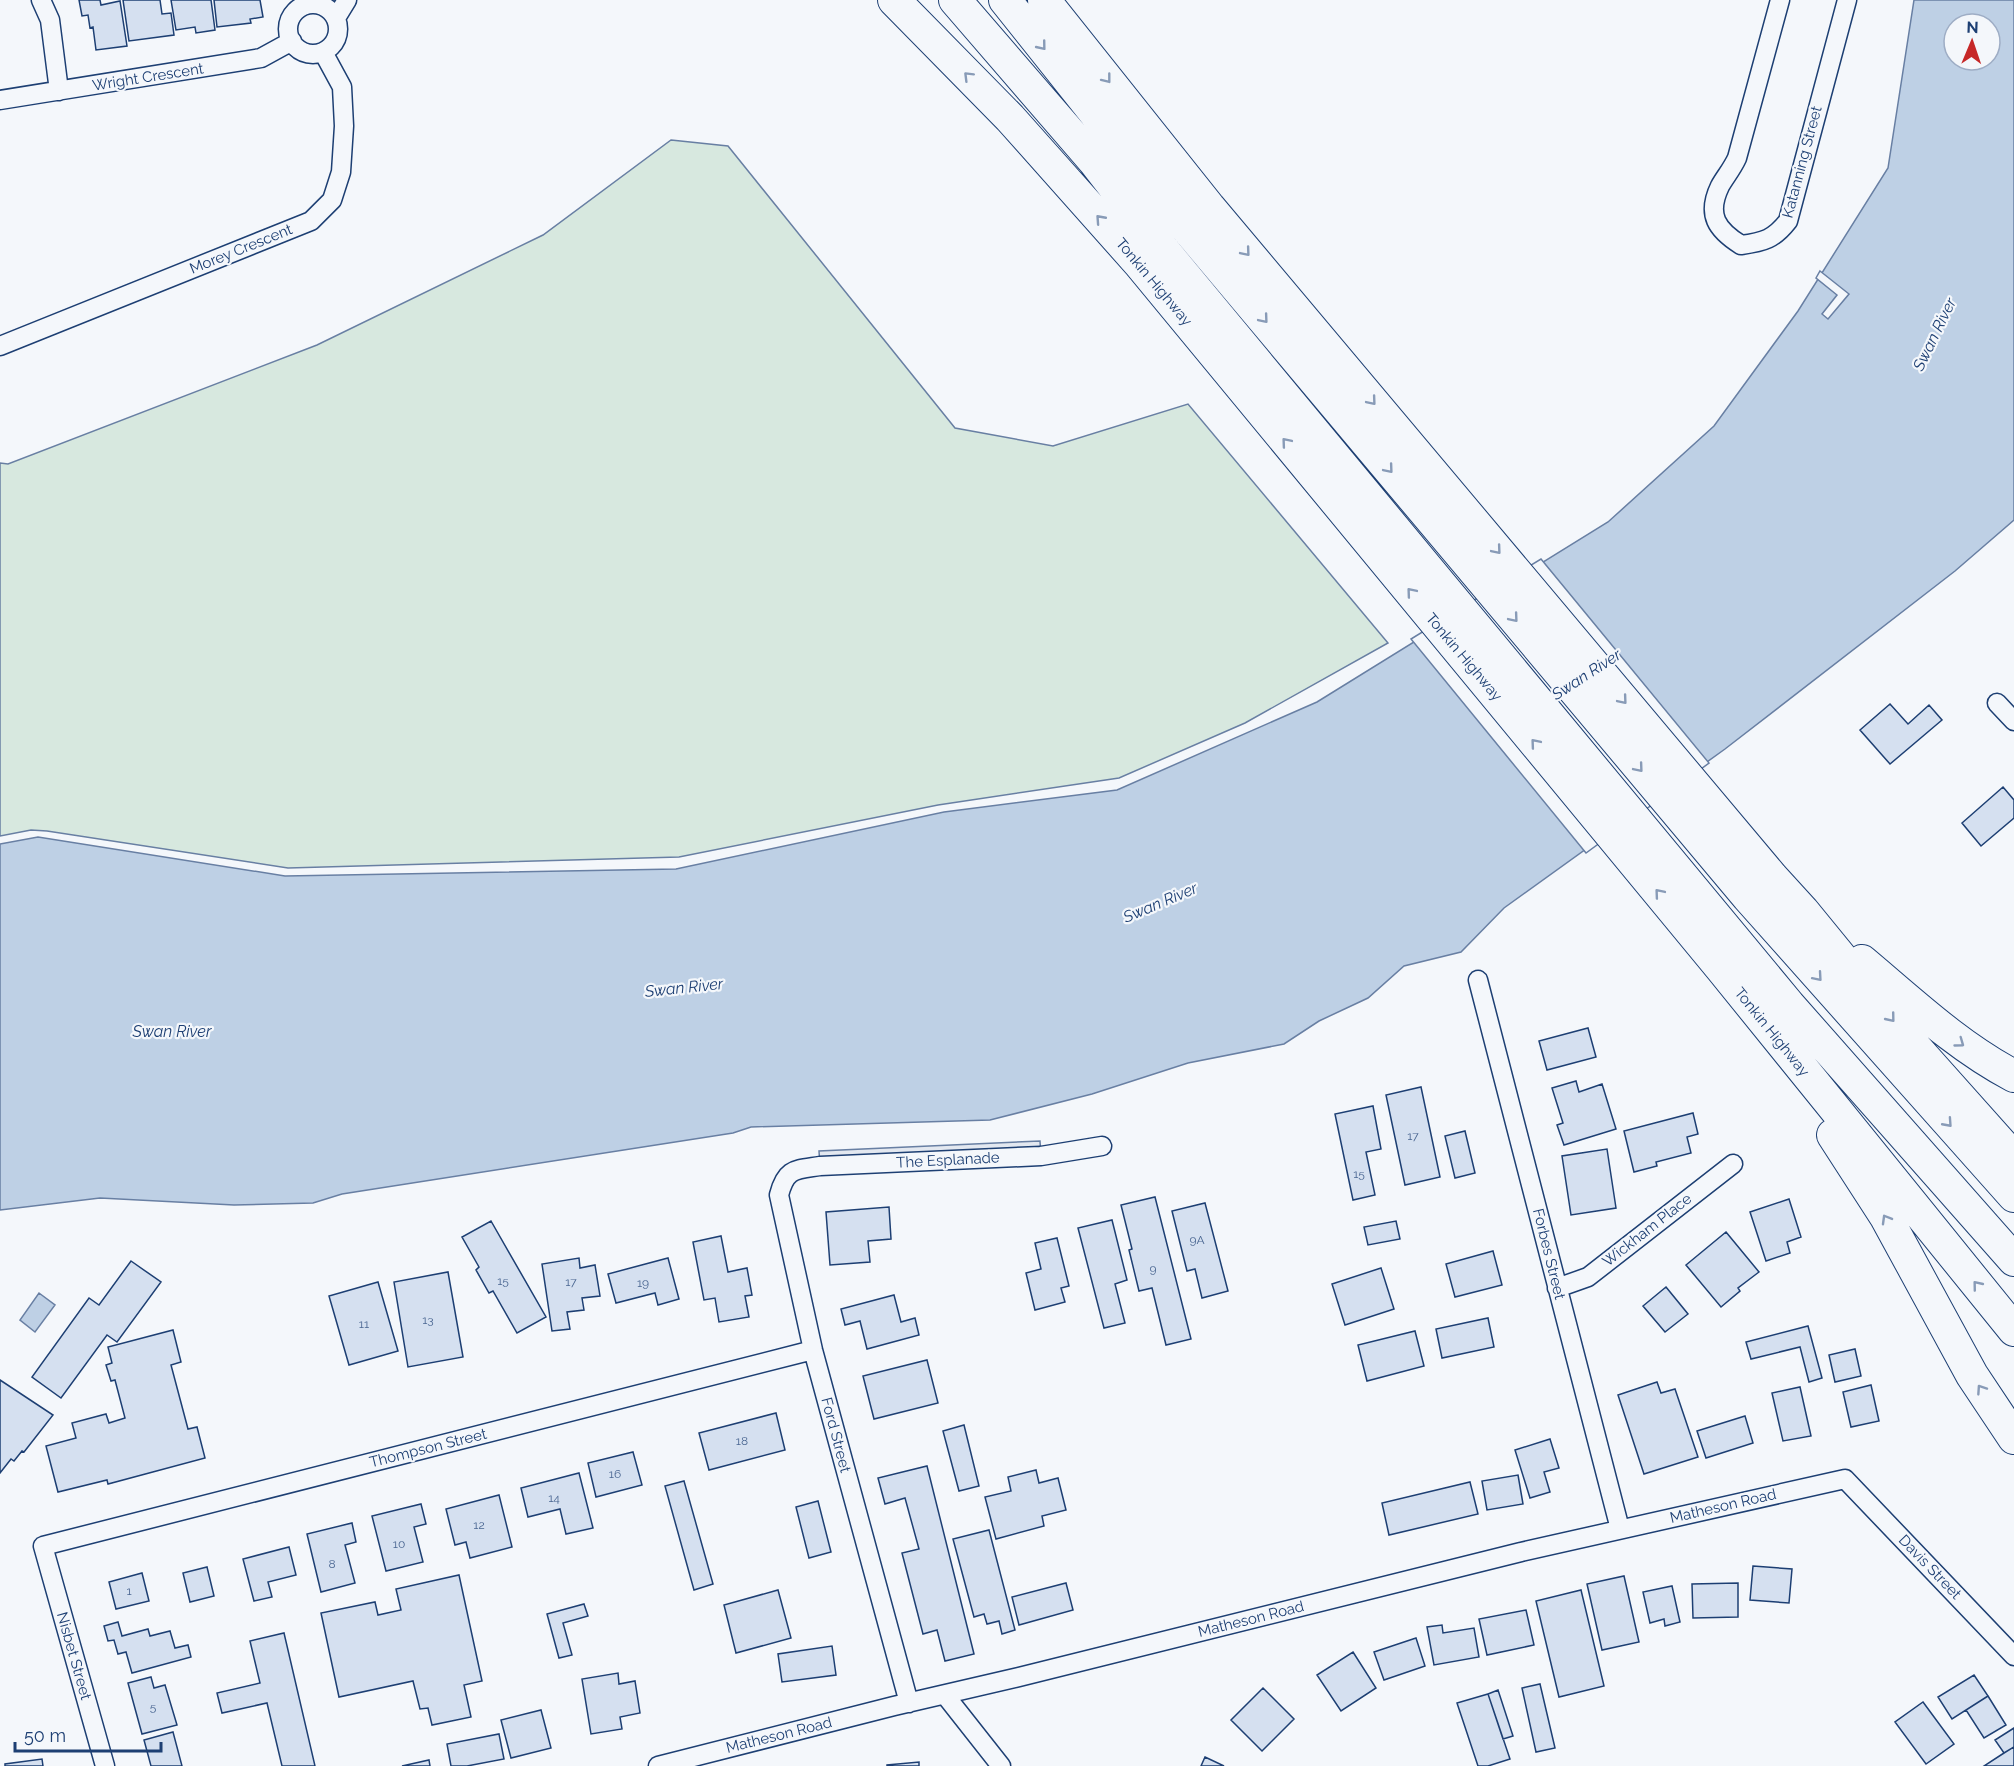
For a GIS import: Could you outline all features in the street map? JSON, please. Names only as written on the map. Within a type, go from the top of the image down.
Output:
[{"type":"highway","name":"Tonkin Highway","points":[[894,0],[1010,118],[1139,263],[1708,929],[1789,1005],[2014,1260]]},
{"type":"highway","name":"Tonkin Highway","points":[[955,0],[1094,161],[1708,929],[1721,968],[2014,1330]]},
{"type":"highway","points":[[1005,0],[1185,226],[1748,897],[2014,1196]]},
{"type":"highway","points":[[1044,0],[1209,207],[1803,911],[1906,1037],[2014,1158]]},
{"type":"highway","points":[[1803,911],[1939,1027],[1986,1061],[2014,1076]]},
{"type":"highway","points":[[1721,968],[1886,1217],[1971,1375],[2014,1438]]},
{"type":"street","points":[[41,0],[50,20],[59,91]]},
{"type":"street","points":[[336,18],[347,0]]},
{"type":"street","name":"Katanning Street","points":[[1780,0],[1737,158],[1731,172],[1721,184],[1715,200],[1714,217],[1724,234],[1741,245],[1760,243],[1777,234],[1788,220],[1847,0]]},
{"type":"street","points":[[300,3],[321,5],[330,10],[336,18],[339,28],[332,47],[323,52],[305,53],[292,41],[288,29],[292,16],[300,3]]},
{"type":"street","name":"Wright Crescent","points":[[0,100],[261,58],[292,41]]},
{"type":"street","name":"Morey Crescent","points":[[0,346],[311,221],[332,200],[341,172],[344,126],[342,87],[323,52]]},
{"type":"street","points":[[1997,703],[2014,722]]},
{"type":"street","name":"Forbes Street","points":[[1478,980],[1620,1529]]},
{"type":"street","name":"The Esplanade","points":[[794,1170],[820,1166],[1041,1156],[1102,1146]]},
{"type":"street","name":"Wickham Place","points":[[1557,1288],[1588,1277],[1733,1164]]},
{"type":"street","name":"Ford Street","points":[[794,1170],[783,1180],[779,1195],[813,1350],[909,1703]]},
{"type":"street","name":"Thompson Street","points":[[43,1546],[813,1350]]},
{"type":"street","name":"Matheson Road","points":[[658,1766],[1620,1529],[1845,1479]]},
{"type":"street","name":"Davis Street","points":[[1845,1479],[2014,1656]]},
{"type":"street","name":"Nisbet Street","points":[[43,1546],[105,1766]]},
{"type":"street","points":[[945,1695],[1001,1766]]},
{"type":"shaded area","points":[[671,140],[728,146],[955,428],[1053,446],[1188,404],[1388,643],[1245,723],[1119,778],[938,805],[679,857],[288,868],[47,831],[31,830],[0,836],[0,463],[8,464],[317,345],[543,235]]},
{"type":"shaded area","points":[[1040,1141],[1041,1156],[820,1166],[819,1151]]},
{"type":"water","name":"Swan River","points":[[1914,0],[2014,0],[2014,520],[1955,571],[1725,749],[1504,908],[1461,952],[1404,966],[1368,998],[1319,1021],[1284,1044],[1188,1063],[1092,1094],[990,1120],[751,1127],[733,1133],[342,1194],[313,1203],[234,1205],[100,1198],[0,1210],[0,844],[38,837],[285,876],[676,869],[944,812],[1117,790],[1317,702],[1608,522],[1714,426],[1798,311],[1888,168]]},
{"type":"water","points":[[39,1293],[55,1305],[35,1332],[20,1320]]},
{"type":"pier","points":[[1820,271],[1849,294],[1828,319],[1822,314],[1837,295],[1816,278]]},
{"type":"pier","points":[[1541,559],[1709,763],[1586,853],[1411,639]]},
{"type":"building","points":[[79,0],[100,0],[101,5],[120,1],[127,46],[96,50],[93,27],[90,28],[88,15],[82,16]]},
{"type":"building","points":[[123,0],[160,0],[162,14],[171,13],[174,35],[129,41]]},
{"type":"building","points":[[171,0],[211,0],[215,30],[196,33],[195,27],[176,30]]},
{"type":"building","points":[[214,0],[260,0],[263,17],[250,19],[251,23],[217,27]]},
{"type":"building","points":[[1890,704],[1908,724],[1929,705],[1942,720],[1890,764],[1860,730]]},
{"type":"building","points":[[2003,787],[2014,800],[2014,818],[1981,846],[1962,823]]},
{"type":"building","points":[[1588,1028],[1596,1057],[1547,1070],[1539,1041]]},
{"type":"building","points":[[1576,1081],[1579,1092],[1602,1084],[1616,1129],[1564,1145],[1557,1125],[1563,1123],[1552,1088]]},
{"type":"building","points":[[1421,1087],[1440,1177],[1405,1185],[1386,1095]]},
{"type":"building","points":[[1373,1106],[1381,1149],[1366,1152],[1375,1195],[1353,1200],[1335,1114]]},
{"type":"building","points":[[1693,1113],[1698,1134],[1687,1137],[1691,1153],[1656,1162],[1657,1166],[1634,1172],[1624,1131]]},
{"type":"building","points":[[1465,1131],[1475,1173],[1455,1178],[1445,1136]]},
{"type":"building","points":[[1607,1149],[1616,1208],[1571,1215],[1562,1156]]},
{"type":"building","points":[[1155,1197],[1191,1339],[1166,1345],[1152,1288],[1139,1291],[1121,1205]]},
{"type":"building","points":[[1789,1199],[1801,1237],[1787,1242],[1790,1253],[1766,1261],[1750,1212]]},
{"type":"building","points":[[1205,1203],[1228,1291],[1202,1298],[1195,1269],[1187,1271],[1172,1211]]},
{"type":"building","points":[[889,1207],[891,1239],[868,1241],[870,1262],[830,1265],[826,1212]]},
{"type":"building","points":[[1112,1220],[1127,1280],[1115,1284],[1125,1323],[1104,1328],[1078,1228]]},
{"type":"building","points":[[491,1221],[546,1317],[517,1333],[493,1291],[489,1293],[476,1270],[479,1267],[462,1237]]},
{"type":"building","points":[[1396,1221],[1400,1239],[1368,1245],[1364,1227]]},
{"type":"building","points":[[1726,1232],[1759,1272],[1738,1288],[1740,1291],[1721,1307],[1686,1265]]},
{"type":"building","points":[[721,1236],[728,1272],[747,1268],[752,1295],[745,1296],[749,1317],[719,1322],[715,1298],[704,1300],[693,1242]]},
{"type":"building","points":[[1057,1238],[1069,1286],[1061,1288],[1065,1302],[1035,1310],[1026,1273],[1041,1269],[1035,1243]]},
{"type":"building","points":[[1493,1251],[1502,1285],[1455,1297],[1446,1264]]},
{"type":"building","points":[[579,1258],[580,1268],[595,1265],[600,1296],[582,1298],[584,1310],[567,1312],[570,1329],[552,1331],[542,1264]]},
{"type":"building","points":[[668,1258],[679,1299],[658,1305],[655,1293],[616,1303],[608,1274]]},
{"type":"building","points":[[131,1261],[161,1282],[117,1342],[107,1335],[61,1398],[32,1377],[89,1298],[99,1305]]},
{"type":"building","points":[[1381,1268],[1394,1309],[1345,1325],[1332,1284]]},
{"type":"building","points":[[448,1272],[463,1357],[408,1367],[394,1282]]},
{"type":"building","points":[[378,1282],[398,1351],[349,1365],[329,1296]]},
{"type":"building","points":[[1666,1287],[1688,1314],[1665,1332],[1643,1306]]},
{"type":"building","points":[[894,1295],[901,1322],[915,1318],[919,1335],[867,1349],[860,1321],[845,1325],[841,1309]]},
{"type":"building","points":[[1488,1318],[1494,1347],[1442,1358],[1436,1329]]},
{"type":"building","points":[[1808,1326],[1822,1378],[1809,1382],[1800,1347],[1751,1359],[1746,1342]]},
{"type":"building","points":[[173,1330],[181,1362],[171,1365],[188,1429],[197,1427],[205,1458],[108,1484],[107,1480],[58,1492],[46,1446],[76,1438],[72,1423],[106,1414],[109,1423],[125,1418],[115,1380],[111,1381],[106,1365],[112,1363],[108,1347]]},
{"type":"building","points":[[1415,1331],[1424,1366],[1367,1381],[1358,1345]]},
{"type":"building","points":[[1855,1349],[1861,1376],[1835,1382],[1829,1355]]},
{"type":"building","points":[[927,1360],[938,1403],[874,1419],[863,1376]]},
{"type":"building","points":[[0,1380],[53,1415],[24,1452],[22,1451],[14,1461],[11,1459],[0,1473]]},
{"type":"building","points":[[1657,1382],[1661,1393],[1675,1389],[1698,1457],[1644,1474],[1618,1395]]},
{"type":"building","points":[[1871,1385],[1879,1421],[1851,1427],[1843,1392]]},
{"type":"building","points":[[1800,1387],[1811,1436],[1783,1441],[1772,1393]]},
{"type":"building","points":[[776,1413],[785,1450],[709,1470],[699,1433]]},
{"type":"building","points":[[1745,1416],[1753,1443],[1706,1458],[1697,1431]]},
{"type":"building","points":[[964,1425],[979,1486],[959,1491],[943,1431]]},
{"type":"building","points":[[1550,1439],[1559,1468],[1544,1472],[1550,1492],[1530,1498],[1515,1450]]},
{"type":"building","points":[[633,1452],[642,1485],[596,1497],[588,1463]]},
{"type":"building","points":[[927,1466],[974,1654],[945,1661],[937,1630],[923,1634],[902,1553],[919,1549],[905,1498],[885,1504],[878,1478]]},
{"type":"building","points":[[1036,1470],[1039,1483],[1058,1478],[1066,1510],[1042,1516],[1044,1526],[996,1539],[985,1497],[1011,1491],[1008,1477]]},
{"type":"building","points":[[579,1473],[593,1528],[566,1534],[560,1509],[528,1517],[521,1488]]},
{"type":"building","points":[[1518,1475],[1523,1504],[1487,1510],[1482,1481]]},
{"type":"building","points":[[684,1481],[713,1584],[694,1590],[665,1486]]},
{"type":"building","points":[[1470,1482],[1478,1514],[1389,1535],[1382,1503]]},
{"type":"building","points":[[499,1495],[512,1547],[470,1558],[466,1542],[455,1545],[446,1509]]},
{"type":"building","points":[[818,1501],[831,1552],[809,1558],[796,1507]]},
{"type":"building","points":[[421,1504],[426,1524],[414,1527],[423,1562],[386,1571],[372,1516]]},
{"type":"building","points":[[352,1523],[356,1542],[345,1545],[355,1583],[321,1592],[307,1534]]},
{"type":"building","points":[[989,1530],[1015,1630],[1002,1634],[999,1621],[987,1624],[984,1614],[974,1617],[953,1539]]},
{"type":"building","points":[[289,1547],[296,1575],[268,1582],[272,1597],[254,1601],[243,1559]]},
{"type":"building","points":[[1753,1566],[1792,1569],[1789,1603],[1750,1600]]},
{"type":"building","points":[[207,1567],[214,1596],[190,1602],[183,1573]]},
{"type":"building","points":[[142,1573],[149,1601],[116,1609],[109,1582]]},
{"type":"building","points":[[459,1575],[482,1681],[464,1685],[471,1717],[432,1725],[428,1708],[420,1709],[413,1681],[339,1697],[321,1613],[375,1602],[378,1615],[401,1610],[396,1589]]},
{"type":"building","points":[[1624,1576],[1639,1642],[1602,1650],[1587,1584]]},
{"type":"building","points":[[1066,1583],[1073,1610],[1019,1625],[1012,1597]]},
{"type":"building","points":[[1738,1583],[1738,1617],[1693,1618],[1692,1584]]},
{"type":"building","points":[[1672,1586],[1680,1622],[1665,1626],[1664,1619],[1650,1623],[1643,1592]]},
{"type":"building","points":[[778,1590],[791,1638],[736,1653],[724,1605]]},
{"type":"building","points":[[1581,1590],[1604,1686],[1559,1697],[1536,1601]]},
{"type":"building","points":[[584,1604],[588,1616],[563,1623],[572,1655],[559,1658],[547,1614]]},
{"type":"building","points":[[1526,1610],[1534,1645],[1487,1655],[1479,1619]]},
{"type":"building","points":[[118,1622],[122,1636],[148,1629],[150,1636],[170,1631],[175,1648],[188,1645],[191,1657],[132,1673],[126,1652],[118,1654],[114,1640],[108,1641],[104,1626]]},
{"type":"building","points":[[1442,1625],[1443,1633],[1474,1628],[1479,1657],[1434,1665],[1427,1627]]},
{"type":"building","points":[[284,1633],[315,1766],[282,1766],[267,1703],[222,1713],[217,1693],[260,1683],[250,1641]]},
{"type":"building","points":[[1416,1638],[1425,1666],[1384,1680],[1374,1652]]},
{"type":"building","points":[[832,1646],[836,1675],[782,1682],[778,1654]]},
{"type":"building","points":[[1353,1652],[1376,1688],[1341,1711],[1317,1675]]},
{"type":"building","points":[[618,1673],[619,1684],[635,1681],[640,1713],[620,1717],[622,1729],[591,1734],[582,1679]]},
{"type":"building","points":[[1974,1675],[1988,1696],[1952,1719],[1938,1697]]},
{"type":"building","points":[[151,1677],[154,1688],[165,1685],[177,1725],[142,1734],[128,1683]]},
{"type":"building","points":[[1540,1684],[1555,1748],[1536,1752],[1522,1688]]},
{"type":"building","points":[[1263,1688],[1294,1719],[1262,1751],[1231,1720]]},
{"type":"building","points":[[1498,1690],[1513,1736],[1503,1739],[1488,1694]]},
{"type":"building","points":[[1488,1694],[1510,1759],[1488,1766],[1478,1766],[1457,1703]]},
{"type":"building","points":[[1988,1696],[2006,1725],[1984,1738],[1966,1710]]},
{"type":"building","points":[[1923,1702],[1954,1744],[1926,1764],[1895,1722]]},
{"type":"building","points":[[541,1710],[551,1748],[511,1758],[501,1720]]},
{"type":"building","points":[[2014,1728],[2014,1747],[2004,1753],[1995,1740]]},
{"type":"building","points":[[173,1732],[182,1766],[151,1766],[144,1740]]},
{"type":"building","points":[[499,1734],[504,1759],[467,1766],[451,1766],[447,1744]]},
{"type":"building","points":[[2014,1747],[2014,1766],[1984,1766],[2004,1753]]},
{"type":"building","points":[[1205,1757],[1224,1766],[1201,1766]]},
{"type":"building","points":[[42,1759],[43,1766],[5,1766],[5,1764]]},
{"type":"building","points":[[429,1760],[430,1766],[402,1766]]},
{"type":"building","points":[[919,1762],[919,1766],[887,1766],[887,1765]]}]
